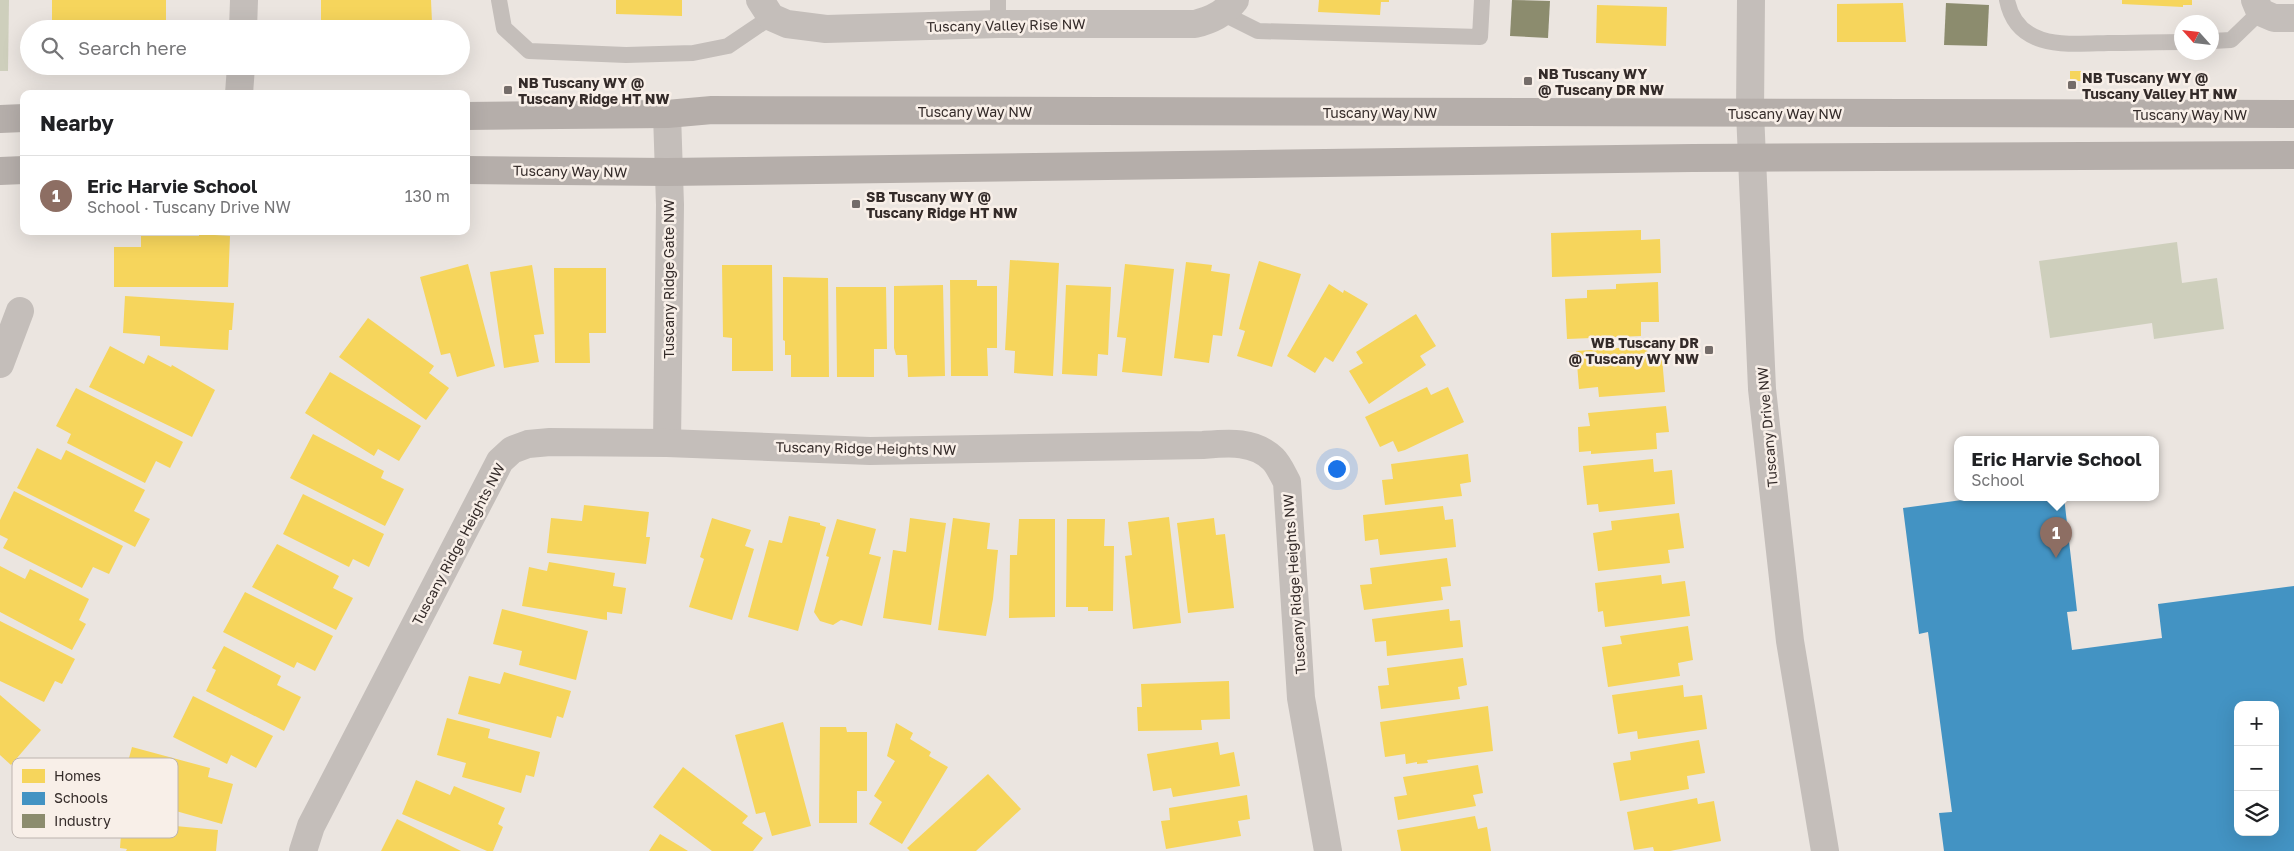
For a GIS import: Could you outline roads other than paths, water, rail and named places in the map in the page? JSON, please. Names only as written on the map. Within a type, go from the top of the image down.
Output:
[{"type":"street","points":[[243,20],[244,0]]},
{"type":"street","name":"Tuscany Drive NW","points":[[1751,0],[1750,112],[1762,389],[1790,641],[1825,851]]},
{"type":"street","points":[[2258,6],[2274,18],[2294,18]]},
{"type":"street","name":"Tuscany Valley Rise NW","points":[[766,9],[787,24],[826,29],[998,12],[1195,24],[1209,21],[1228,7]]},
{"type":"street","points":[[240,90],[241,75]]},
{"type":"street","name":"Tuscany Way NW","points":[[470,116],[667,114],[712,110],[2294,114]]},
{"type":"street","name":"Tuscany Ridge Gate NW","points":[[667,114],[667,172],[670,214],[667,443]]},
{"type":"street","points":[[0,118],[20,118]]},
{"type":"street","name":"Tuscany Way NW","points":[[470,170],[667,172],[1752,158],[2294,155]]},
{"type":"street","points":[[0,170],[20,170]]},
{"type":"street","points":[[0,364],[20,312]]},
{"type":"street","name":"Tuscany Ridge Heights NW","points":[[303,851],[311,826],[500,461],[512,450],[528,444],[667,443],[870,451],[1234,443],[1256,448],[1273,459],[1287,482],[1301,698],[1328,851]]},
{"type":"lane","points":[[499,0],[504,28],[528,51],[626,55],[693,53],[728,46],[766,9]]},
{"type":"lane","points":[[1228,7],[1258,31],[1480,37],[1482,0]]},
{"type":"lane","points":[[2007,0],[2015,21],[2027,33],[2057,44],[2174,42]]},
{"type":"lane","points":[[2219,41],[2231,40],[2258,6]]},
{"type":"place","name":"NB Tuscany WY @ Tuscany DR NW","points":[[1528,81]]},
{"type":"place","name":"NB Tuscany WY @ Tuscany Valley HT NW","points":[[2072,85]]},
{"type":"place","name":"NB Tuscany WY @ Tuscany Ridge HT NW","points":[[508,90]]},
{"type":"place","name":"SB Tuscany WY @ Tuscany Ridge HT NW","points":[[856,204]]},
{"type":"place","name":"WB Tuscany DR @ Tuscany WY NW","points":[[1709,350]]},
{"type":"place","name":"Eric Harvie School","points":[[2056,558]]}]
